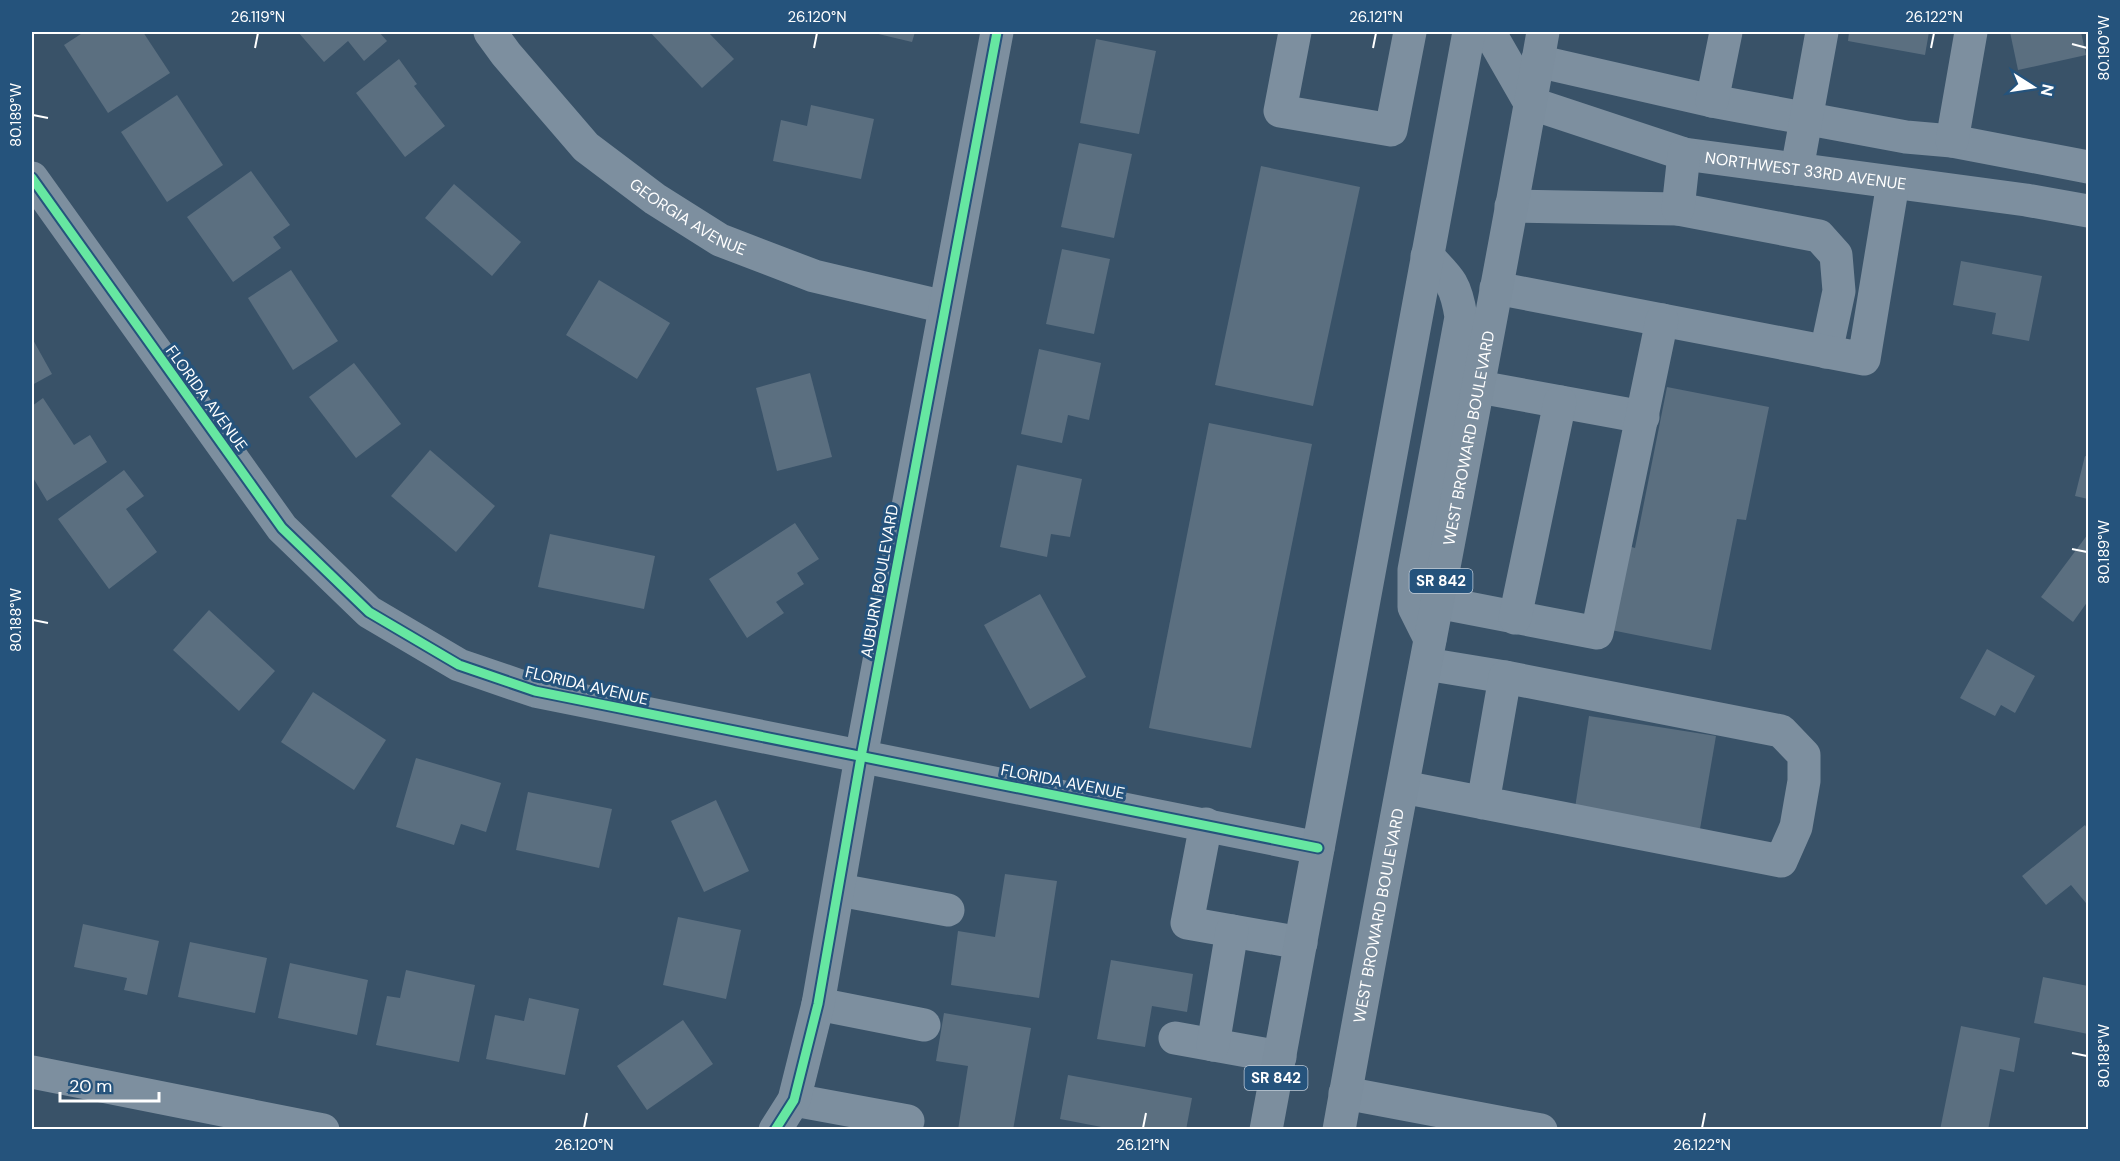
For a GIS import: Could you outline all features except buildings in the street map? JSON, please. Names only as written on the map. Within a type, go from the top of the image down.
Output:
[{"type":"main road","name":"SR 842","points":[[1266,1130],[1469,32]]},
{"type":"main road","points":[[1491,32],[1530,103]]},
{"type":"main road","name":"WEST BROWARD BOULEVARD","points":[[1339,1130],[1479,387],[1540,46]]},
{"type":"main road","points":[[1427,256],[1450,279],[1458,295],[1461,317],[1414,570],[1413,607],[1428,652]]},
{"type":"street","name":"GEORGIA AVENUE","points":[[490,32],[506,54],[586,147],[655,199],[720,240],[814,276],[945,307]]},
{"type":"street","name":"AUBURN BOULEVARD","points":[[775,1130],[794,1100],[818,1004],[861,758],[997,32]]},
{"type":"street","points":[[1295,32],[1280,111],[1392,130],[1410,32]]},
{"type":"street","points":[[1712,101],[1726,32]]},
{"type":"street","points":[[1797,169],[1822,32]]},
{"type":"street","points":[[1952,141],[1971,32]]},
{"type":"street","points":[[1540,46],[1712,101],[1906,137],[1952,141],[2088,167]]},
{"type":"street","name":"NORTHWEST 33RD AVENUE","points":[[1530,103],[1684,153],[2026,200],[2088,211]]},
{"type":"street","points":[[1678,209],[1684,153]]},
{"type":"street","name":"FLORIDA AVENUE","points":[[32,178],[282,528],[369,612],[459,665],[535,691],[1318,848]]},
{"type":"street","points":[[1496,288],[1864,359],[1893,183]]},
{"type":"street","points":[[1511,206],[1678,209],[1819,236],[1836,255],[1839,291],[1826,352]]},
{"type":"street","points":[[1437,602],[1597,633],[1662,320]]},
{"type":"street","points":[[1479,387],[1643,417]]},
{"type":"street","points":[[1515,618],[1560,402]]},
{"type":"street","points":[[1402,787],[1781,861],[1796,827],[1804,781],[1804,755],[1781,730],[1505,676],[1428,652]]},
{"type":"street","points":[[1483,803],[1505,676]]},
{"type":"street","points":[[1206,824],[1187,923],[1301,943]]},
{"type":"street","points":[[839,890],[948,910]]},
{"type":"street","points":[[1213,1044],[1232,931]]},
{"type":"street","points":[[818,1004],[924,1024]]},
{"type":"street","points":[[1176,1038],[1280,1057]]},
{"type":"street","points":[[32,1072],[323,1130]]},
{"type":"street","points":[[1345,1093],[1441,1121],[1541,1130]]},
{"type":"street","points":[[794,1100],[908,1121]]},
{"type":"cycle path","points":[[775,1130],[794,1100],[818,1004],[861,757],[997,32]]},
{"type":"cycle path","points":[[32,178],[282,528],[369,612],[459,665],[535,691],[1318,848]]}]
